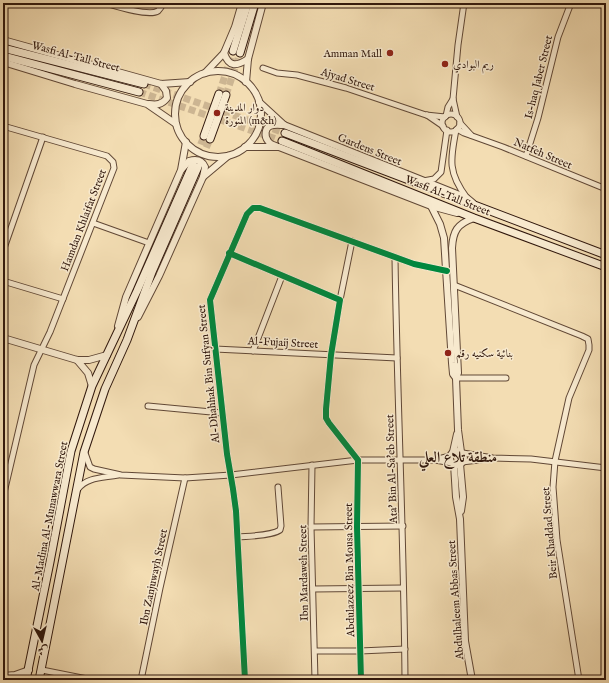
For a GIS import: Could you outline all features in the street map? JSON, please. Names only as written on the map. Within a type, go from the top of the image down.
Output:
[{"type":"main road","points":[[248,3],[237,52],[255,3]]},
{"type":"main road","name":"Wasfi Al-Tall Street","points":[[3,48],[144,84]]},
{"type":"main road","name":"Wasfi Al-Tall Street","points":[[3,56],[140,92]]},
{"type":"main road","points":[[207,137],[223,94]]},
{"type":"main road","name":"Wasfi Al-Tall Street","points":[[285,133],[606,255]]},
{"type":"main road","name":"Wasfi Al-Tall Street","points":[[281,144],[606,267]]},
{"type":"main road","name":"Al-Madina Al-Munawwara Street","points":[[26,680],[71,451],[92,386],[195,166],[152,272],[127,340],[105,389],[84,452],[39,680]]},
{"type":"street","points":[[105,3],[146,13],[154,13],[159,11],[163,3]]},
{"type":"street","points":[[205,74],[224,53],[242,3]]},
{"type":"street","points":[[246,82],[248,60],[263,3]]},
{"type":"street","points":[[464,3],[453,99],[460,123],[456,130],[452,147],[452,171],[458,186],[467,198]]},
{"type":"street","name":"Is-haq Jaber Street","points":[[526,156],[538,118],[563,20],[571,3]]},
{"type":"street","points":[[3,40],[161,84],[190,82]]},
{"type":"street","points":[[224,53],[227,60],[234,64],[239,64],[248,60]]},
{"type":"street","points":[[3,62],[147,104],[155,105],[164,102],[167,95],[161,84]]},
{"type":"street","name":"Ajyad Street","points":[[263,68],[277,73],[297,74],[426,115],[445,116]]},
{"type":"street","points":[[245,147],[253,138],[259,127],[261,114],[259,102],[254,91],[246,82],[233,74],[226,72],[212,72],[190,82],[184,88],[176,105],[176,124],[180,134],[195,150],[206,155],[217,157],[229,155],[245,147],[281,144]]},
{"type":"street","points":[[423,182],[434,179],[441,172],[445,128],[443,122],[448,107],[453,99]]},
{"type":"street","name":"Gardens Street","points":[[259,102],[284,125],[423,182],[467,198],[478,207]]},
{"type":"street","points":[[147,104],[176,124]]},
{"type":"street","points":[[445,116],[452,114],[457,117]]},
{"type":"street","name":"Ajyad Street","points":[[426,115],[445,128]]},
{"type":"street","name":"Natfeh Street","points":[[460,123],[471,135]]},
{"type":"street","points":[[284,125],[272,125],[268,127],[266,131],[268,141],[281,144],[431,206],[466,215]]},
{"type":"street","name":"Hamdan Khlaifat Street","points":[[3,126],[97,152],[107,156],[113,162],[114,168],[50,332],[34,365],[3,497]]},
{"type":"street","points":[[445,128],[451,131],[456,130]]},
{"type":"street","name":"Natfeh Street","points":[[456,130],[526,156],[606,189]]},
{"type":"street","points":[[3,251],[43,137]]},
{"type":"street","name":"Al-Madina Al-Munawwara Street","points":[[115,338],[126,297],[181,170],[186,142]]},
{"type":"street","name":"Al-Madina Al-Munawwara Street","points":[[127,340],[159,276],[203,177],[229,155]]},
{"type":"street","points":[[181,170],[189,161],[199,160],[205,167],[203,177]]},
{"type":"street","points":[[431,206],[442,229],[447,271],[453,374],[456,378]]},
{"type":"street","name":"Al-Dhahhak Bin Sufyan Street","points":[[244,680],[238,537],[222,412],[210,300],[247,214],[253,208],[260,208],[395,257],[426,267],[447,271]]},
{"type":"street","points":[[457,463],[464,458],[458,430],[456,378],[458,373],[452,248],[454,234],[462,223],[474,218]]},
{"type":"street","points":[[93,223],[149,243]]},
{"type":"street","points":[[352,241],[340,300],[332,355],[326,418],[358,460]]},
{"type":"street","points":[[229,254],[340,300]]},
{"type":"street","name":"Ata' Bin Al-Sa'eb Street","points":[[395,257],[396,358],[403,526],[405,680]]},
{"type":"street","points":[[253,351],[282,276]]},
{"type":"street","points":[[3,281],[63,299]]},
{"type":"street","name":"Beir Khaddad Street","points":[[454,285],[588,339],[589,350],[569,398],[555,461],[553,487],[557,540],[579,680]]},
{"type":"street","points":[[3,338],[77,360],[89,360],[107,355]]},
{"type":"street","name":"Al-Fujaij Street","points":[[216,349],[396,358]]},
{"type":"street","points":[[77,360],[88,373],[92,386]]},
{"type":"street","points":[[456,378],[506,378]]},
{"type":"street","points":[[148,406],[222,412]]},
{"type":"street","points":[[457,463],[450,460],[458,430]]},
{"type":"street","points":[[435,460],[457,450],[462,453],[493,458],[555,461],[606,468]]},
{"type":"street","points":[[84,452],[90,467],[94,469],[121,475],[185,478],[231,475],[358,460],[435,460],[457,463],[493,458]]},
{"type":"street","name":"Abdulazeez Bin Mousa Street","points":[[358,460],[357,527],[361,680]]},
{"type":"street","name":"Abdulhaleem Abbas Street","points":[[457,463],[456,497],[460,519],[465,641],[472,680]]},
{"type":"street","name":"Ibn Mardaweh Street","points":[[312,465],[311,528],[315,680]]},
{"type":"street","points":[[76,492],[81,485],[89,480],[121,475]]},
{"type":"street","name":"Ibn Zanjuwayh Street","points":[[141,680],[185,478]]},
{"type":"street","points":[[238,537],[268,534],[280,530],[278,487]]},
{"type":"street","points":[[311,528],[403,526]]},
{"type":"street","points":[[313,590],[403,588]]},
{"type":"street","points":[[315,651],[405,649]]},
{"type":"street","points":[[4,678],[29,670]]},
{"type":"street","points":[[42,670],[92,680]]},
{"type":"tunnel","points":[[219,94],[233,51]]},
{"type":"tunnel","points":[[226,95],[240,53]]},
{"type":"tunnel","points":[[144,84],[285,133]]},
{"type":"tunnel","points":[[139,92],[282,141]]},
{"type":"tunnel","points":[[193,164],[204,136]]},
{"type":"tunnel","points":[[198,167],[210,139]]},
{"type":"cycle path","points":[[245,680],[236,511],[227,454],[210,300],[247,214],[253,208],[260,208],[414,264],[447,271]]},
{"type":"cycle path","points":[[229,253],[340,300],[331,355],[326,418],[358,460],[357,527],[361,680]]},
{"type":"place","name":"Amman Mall","points":[[390,53]]},
{"type":"place","name":"ريم البوادي","points":[[445,64]]},
{"type":"place","name":"دوار المدينة المنورة (m&h)","points":[[217,113]]},
{"type":"place","name":"بنائية سكنيه رقم","points":[[448,353]]},
{"type":"district","name":"منطقة تلاع العلي","points":[[458,457]]}]
